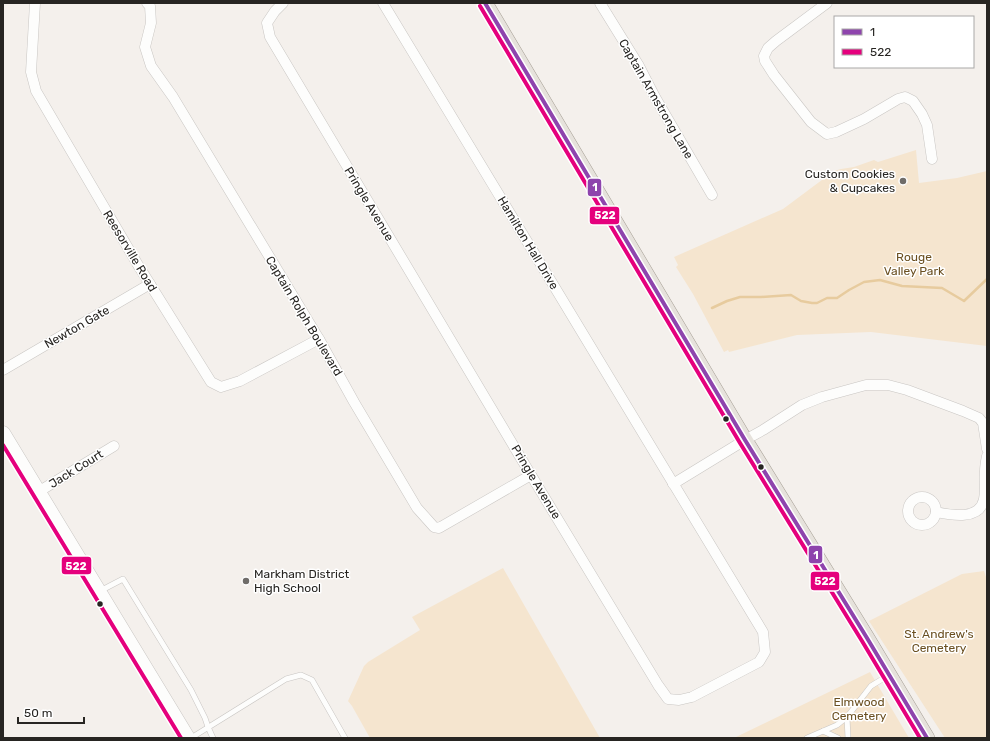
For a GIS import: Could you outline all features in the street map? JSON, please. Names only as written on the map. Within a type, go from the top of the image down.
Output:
[{"type":"main road","points":[[485,3],[745,440],[868,638],[927,738]]},
{"type":"street","name":"Reesorville Road","points":[[35,3],[31,72],[36,92],[150,284],[211,382],[222,387],[240,381],[319,339]]},
{"type":"street","name":"Captain Rolph Boulevard","points":[[147,3],[150,6],[151,23],[145,48],[151,66],[173,97],[319,339],[354,402],[417,508],[434,526],[439,528],[531,475]]},
{"type":"street","name":"Pringle Avenue","points":[[283,3],[275,11],[267,23],[270,38],[531,475],[658,684],[668,699],[679,700],[692,697],[759,662],[765,652],[763,632],[674,484]]},
{"type":"street","name":"Hamilton Hall Drive","points":[[383,3],[674,484]]},
{"type":"street","name":"Captain Armstrong Lane","points":[[600,3],[639,66],[655,97],[712,195]]},
{"type":"street","points":[[827,3],[768,48],[764,56],[765,61],[774,75],[811,122],[827,134],[836,132],[864,119],[898,99],[905,97],[913,101],[922,114],[927,125],[932,159]]},
{"type":"street","name":"Newton Gate","points":[[3,370],[150,284]]},
{"type":"street","points":[[674,484],[802,405],[822,397],[866,385],[888,385],[908,390],[979,418],[983,423],[987,449]]},
{"type":"street","points":[[3,433],[99,592],[190,738]]},
{"type":"street","name":"Jack Court","points":[[38,492],[114,446]]},
{"type":"street","points":[[936,512],[951,515],[963,515],[973,513],[980,509],[984,501],[987,456]]},
{"type":"lane","points":[[99,592],[123,579],[190,690],[205,718],[213,738]]},
{"type":"lane","points":[[190,738],[286,679],[301,675],[312,680],[345,738]]},
{"type":"lane","points":[[807,738],[837,725],[848,717],[871,686],[890,675]]},
{"type":"lane","points":[[848,717],[848,738]]},
{"type":"lane","points":[[823,731],[838,738]]},
{"type":"green space","name":"Rouge Valley Park","points":[[916,150],[919,183],[957,178],[987,171],[987,346],[871,332],[797,335],[724,352],[693,294],[676,267],[678,265],[674,257],[783,209],[834,171],[854,167],[874,160],[878,162]]},
{"type":"green space","points":[[503,568],[600,738],[370,738],[348,701],[364,666],[368,662],[420,630],[412,617]]},
{"type":"green space","name":"St. Andrew's Cemetery","points":[[984,571],[987,580],[987,738],[945,738],[869,621],[962,574]]},
{"type":"green space","name":"Elmwood Cemetery","points":[[870,672],[909,738],[734,738]]},
{"type":"waterway","points":[[712,308],[740,297],[791,295],[801,301],[817,303],[827,298],[837,298],[864,282],[880,280],[902,286],[942,288],[964,301],[987,279]]},
{"type":"transit line","name":"1","points":[[485,3],[745,440],[927,738]]},
{"type":"transit line","name":"522","points":[[480,6],[740,443],[920,738]]},
{"type":"transit line","name":"522","points":[[3,445],[181,738]]},
{"type":"place","name":"Custom Cookies & Cupcakes","points":[[903,181]]},
{"type":"place","name":"Markham District High School","points":[[246,581]]}]
